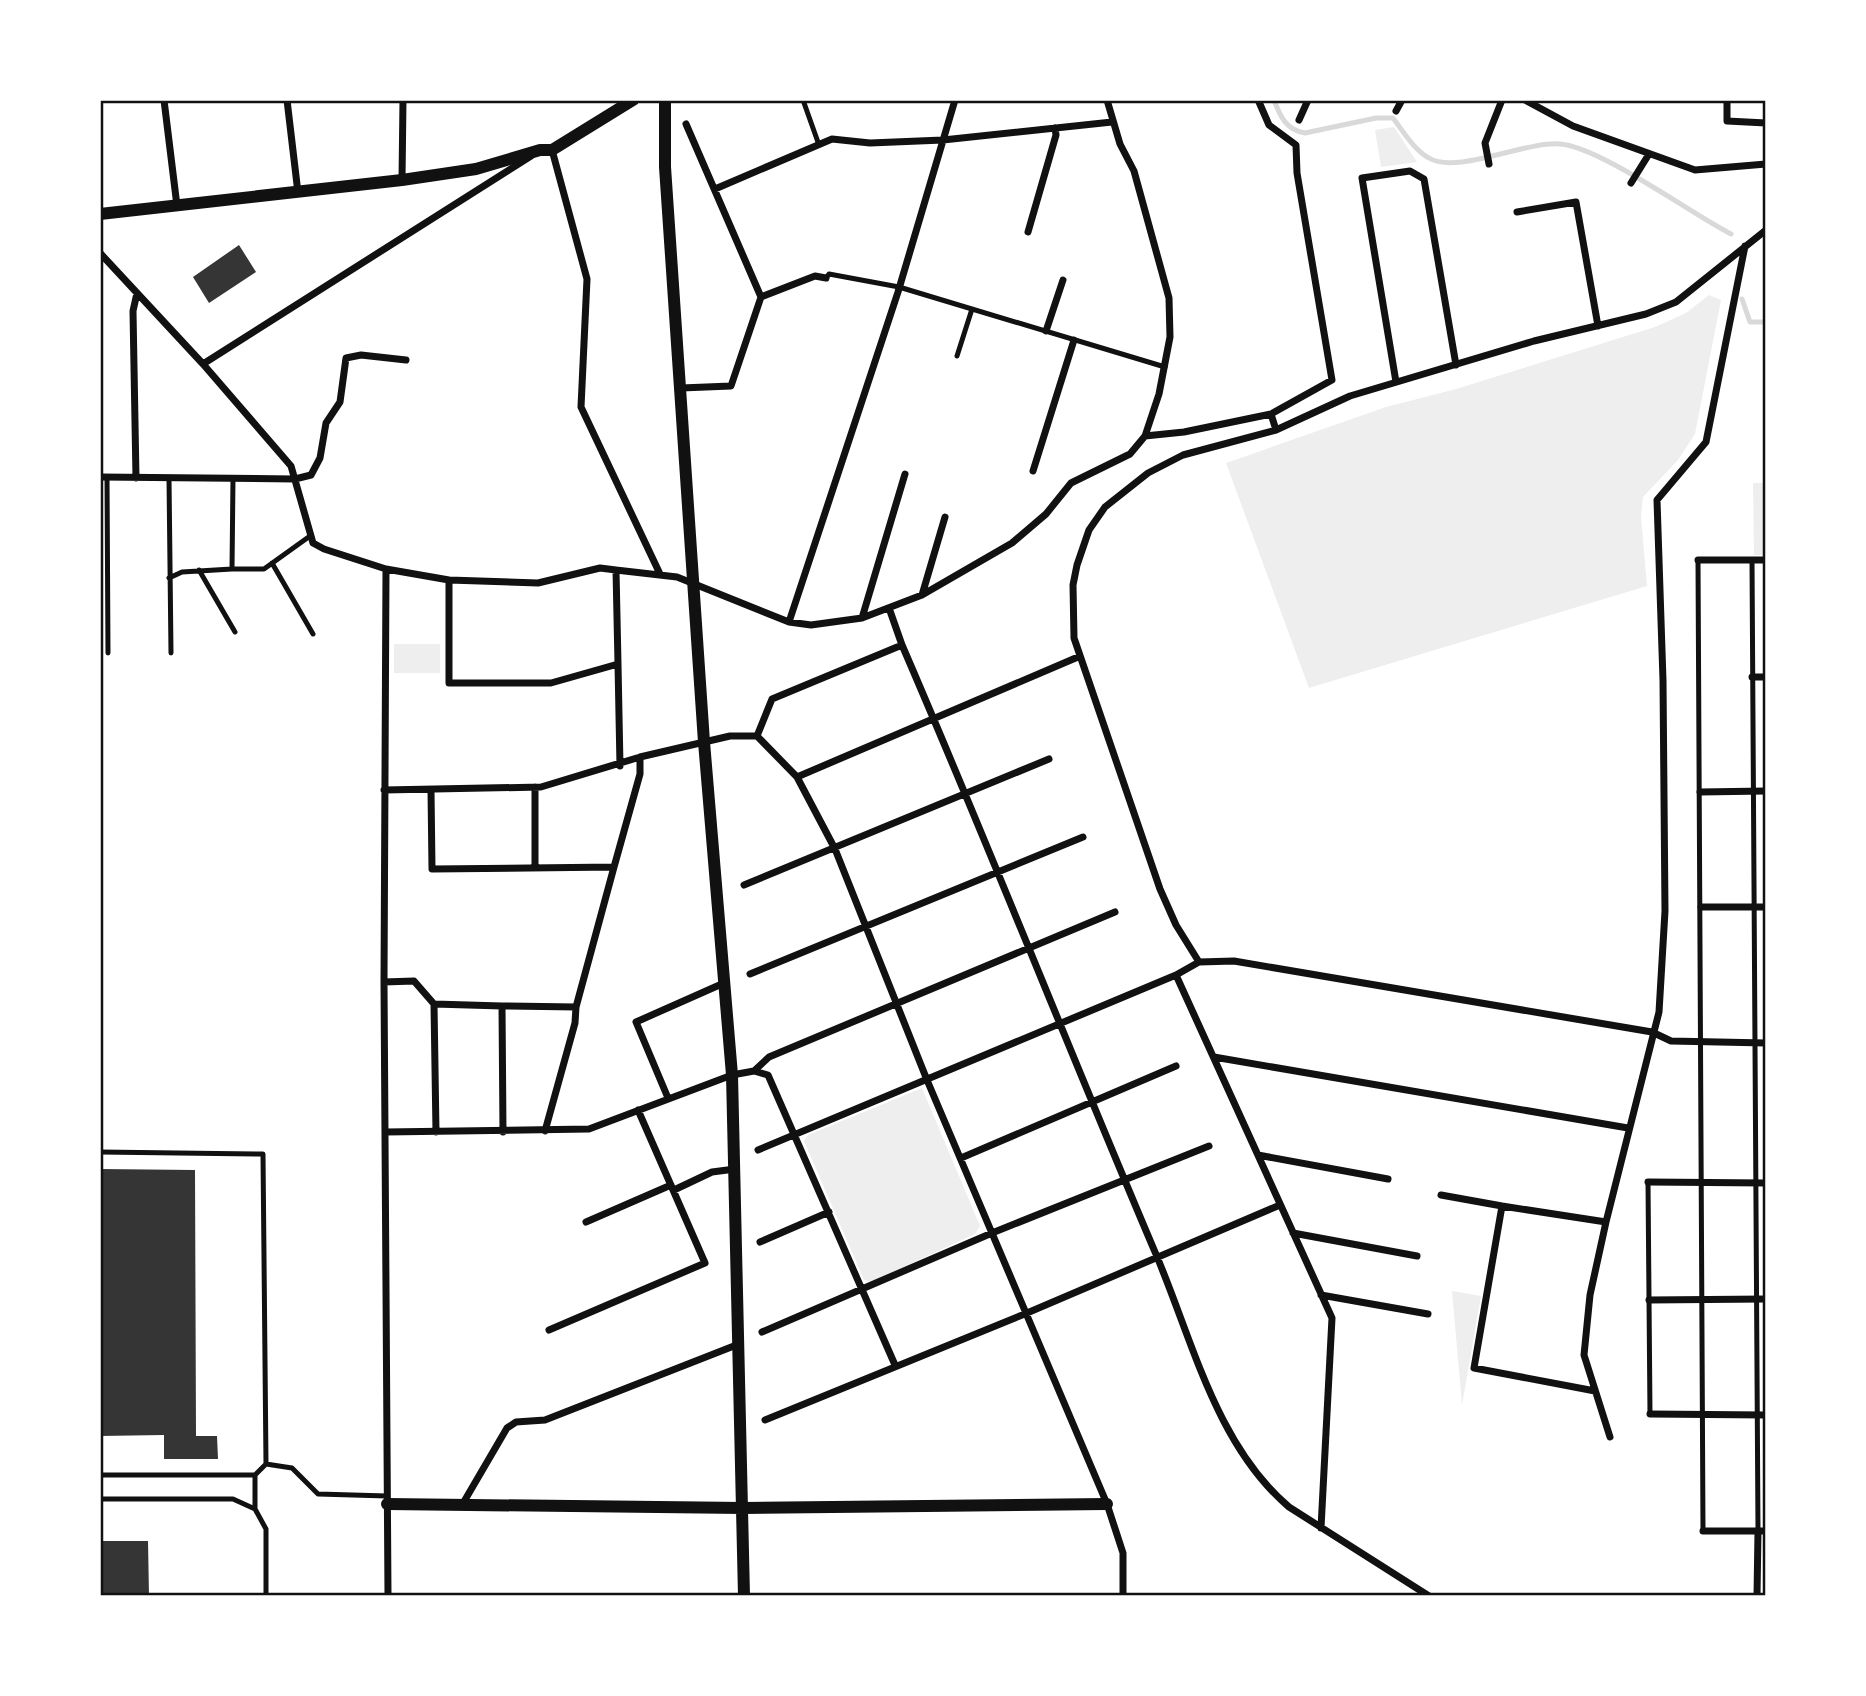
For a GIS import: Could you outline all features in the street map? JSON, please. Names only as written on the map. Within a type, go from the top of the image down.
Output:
[{"type":"street","points":[[164,100],[177,206]]},
{"type":"street","points":[[286,100],[298,194]]},
{"type":"street","points":[[402,180],[403,100]]},
{"type":"street","points":[[203,364],[546,150],[633,100]]},
{"type":"street","points":[[665,100],[665,167],[693,584],[732,1075],[741,1343],[744,1596]]},
{"type":"street","points":[[789,622],[899,287],[955,100]]},
{"type":"street","points":[[100,253],[203,364],[291,466],[310,536],[313,542],[324,549],[386,569],[449,580],[538,583],[600,568],[660,574],[677,577],[789,622],[811,625],[862,618],[922,595],[1012,543],[1046,514],[1071,483],[1130,454],[1145,436],[1165,367],[1170,337],[1169,298],[1134,171],[1112,122],[1107,100]]},
{"type":"street","points":[[1299,121],[1308,100]]},
{"type":"street","points":[[1396,111],[1402,100]]},
{"type":"street","points":[[1489,164],[1485,143],[1502,100]]},
{"type":"street","points":[[1525,100],[1573,125],[1695,170],[1766,164]]},
{"type":"street","points":[[1727,100],[1727,121],[1766,123]]},
{"type":"street","points":[[1145,436],[1184,432],[1271,414],[1332,380],[1296,145],[1269,125],[1259,102]]},
{"type":"street","points":[[715,189],[832,139],[870,143],[943,140],[1112,122]]},
{"type":"street","points":[[681,388],[731,386],[761,297],[686,124]]},
{"type":"street","points":[[1028,232],[1056,135],[1055,128]]},
{"type":"street","points":[[100,214],[298,194],[402,180],[476,169],[546,150]]},
{"type":"street","points":[[546,150],[587,279],[581,407],[660,574]]},
{"type":"street","points":[[1631,183],[1649,154]]},
{"type":"street","points":[[1396,382],[1362,178],[1410,171],[1424,179],[1456,365]]},
{"type":"street","points":[[1517,212],[1576,202],[1598,326]]},
{"type":"street","points":[[1199,962],[1176,925],[1160,889],[1078,657],[1074,638],[1073,585],[1089,530],[1105,507],[1148,473],[1182,455],[1276,430],[1350,396],[1646,314],[1676,302],[1766,230]]},
{"type":"street","points":[[1610,1437],[1584,1355],[1590,1295],[1628,1128],[1659,1012],[1665,911],[1663,680],[1657,500],[1661,491],[1706,442],[1745,246]]},
{"type":"street","points":[[761,297],[815,276],[826,278]]},
{"type":"street","points":[[1046,331],[1063,279]]},
{"type":"street","points":[[136,478],[133,311],[137,293]]},
{"type":"street","points":[[1033,471],[1074,340]]},
{"type":"street","points":[[103,477],[295,479],[312,475],[320,458],[326,423],[340,402],[346,358],[361,355],[407,359]]},
{"type":"street","points":[[1271,414],[1276,430]]},
{"type":"street","points":[[862,618],[905,474]]},
{"type":"street","points":[[922,595],[946,517]]},
{"type":"street","points":[[1698,560],[1766,560]]},
{"type":"street","points":[[386,569],[384,982],[388,1596]]},
{"type":"street","points":[[616,570],[620,766]]},
{"type":"street","points":[[449,580],[449,683],[551,683],[618,664]]},
{"type":"street","points":[[890,608],[902,645],[1204,1373],[1243,1457],[1272,1493],[1321,1528],[1426,1595]]},
{"type":"street","points":[[757,736],[772,699],[902,645]]},
{"type":"street","points":[[797,776],[1078,657]]},
{"type":"street","points":[[1752,677],[1766,677]]},
{"type":"street","points":[[384,790],[535,787],[620,766],[640,757],[730,736],[757,736],[797,776],[835,849],[927,1080],[1107,1504],[1123,1553],[1123,1596]]},
{"type":"street","points":[[545,1131],[640,774],[640,757]]},
{"type":"street","points":[[744,885],[1049,760]]},
{"type":"street","points":[[535,787],[535,867]]},
{"type":"street","points":[[431,790],[432,869],[614,867]]},
{"type":"street","points":[[1700,792],[1766,791]]},
{"type":"street","points":[[750,974],[1083,837]]},
{"type":"street","points":[[1701,907],[1766,907]]},
{"type":"street","points":[[386,1132],[589,1129],[732,1075],[754,1070],[769,1057],[1115,912]]},
{"type":"street","points":[[758,1150],[1060,1025],[1176,975],[1199,962],[1234,961],[1652,1032],[1671,1041],[1699,1044],[1766,1043]]},
{"type":"street","points":[[1176,975],[1332,1318],[1321,1528]]},
{"type":"street","points":[[384,982],[414,981],[434,1004],[436,1132]]},
{"type":"street","points":[[668,1098],[636,1022],[724,983]]},
{"type":"street","points":[[434,1004],[576,1007]]},
{"type":"street","points":[[502,1006],[503,1132]]},
{"type":"street","points":[[1214,1057],[1628,1128]]},
{"type":"street","points":[[961,1158],[1176,1066]]},
{"type":"street","points":[[754,1070],[768,1075],[775,1086],[895,1365]]},
{"type":"street","points":[[549,1330],[705,1263],[638,1110]]},
{"type":"street","points":[[762,1332],[992,1233],[1125,1182],[1209,1146]]},
{"type":"street","points":[[1258,1156],[1388,1179]]},
{"type":"street","points":[[586,1222],[712,1172],[734,1169]]},
{"type":"street","points":[[1648,1182],[1766,1183]]},
{"type":"street","points":[[1441,1195],[1606,1222]]},
{"type":"street","points":[[765,1420],[1027,1313],[1280,1205]]},
{"type":"street","points":[[1502,1206],[1474,1368],[1595,1391]]},
{"type":"street","points":[[760,1242],[829,1212]]},
{"type":"street","points":[[1293,1233],[1417,1256]]},
{"type":"street","points":[[1321,1295],[1428,1314]]},
{"type":"street","points":[[1649,1300],[1766,1299]]},
{"type":"street","points":[[462,1506],[507,1428],[516,1422],[545,1420],[741,1343]]},
{"type":"street","points":[[1650,1414],[1766,1415]]},
{"type":"street","points":[[387,1500],[462,1506],[743,1508],[1107,1504]]},
{"type":"street","points":[[1703,1531],[1762,1531],[1757,1596]]},
{"type":"lane","points":[[803,100],[819,145]]},
{"type":"lane","points":[[826,278],[829,274],[899,287],[1165,367]]},
{"type":"lane","points":[[957,356],[972,309]]},
{"type":"lane","points":[[103,477],[108,653]]},
{"type":"lane","points":[[169,478],[171,653]]},
{"type":"lane","points":[[232,569],[233,478]]},
{"type":"lane","points":[[169,578],[199,570],[264,569],[310,536]]},
{"type":"lane","points":[[1698,560],[1703,1531]]},
{"type":"lane","points":[[1752,560],[1757,1415],[1762,1531]]},
{"type":"lane","points":[[272,563],[313,634]]},
{"type":"lane","points":[[199,570],[235,632]]},
{"type":"lane","points":[[100,1152],[263,1154],[266,1464],[255,1475],[255,1509],[266,1529],[266,1596]]},
{"type":"lane","points":[[1648,1182],[1650,1414]]},
{"type":"lane","points":[[266,1464],[292,1468],[318,1494],[387,1500]]},
{"type":"lane","points":[[100,1475],[255,1475]]},
{"type":"lane","points":[[100,1499],[233,1499],[255,1509]]},
{"type":"shaded area","points":[[1394,127],[1417,162],[1381,167],[1375,130]]},
{"type":"shaded area","points":[[1709,295],[1721,300],[1695,434],[1678,460],[1643,497],[1641,517],[1647,586],[1309,688],[1226,463],[1386,407],[1456,389],[1655,327],[1686,313]]},
{"type":"shaded area","points":[[1753,483],[1766,483],[1766,555],[1754,555]]},
{"type":"shaded area","points":[[394,644],[440,644],[440,673],[394,673]]},
{"type":"shaded area","points":[[922,1088],[980,1226],[975,1234],[871,1282],[864,1280],[804,1141],[808,1135]]},
{"type":"shaded area","points":[[1452,1291],[1481,1296],[1462,1405]]},
{"type":"building","points":[[239,245],[256,272],[209,303],[193,277]]},
{"type":"building","points":[[100,1169],[195,1170],[196,1436],[217,1436],[218,1459],[164,1459],[164,1435],[100,1436]]},
{"type":"building","points":[[100,1541],[148,1541],[149,1596],[100,1596]]},
{"type":"waterway","points":[[1274,100],[1281,117],[1288,125],[1305,133],[1376,118],[1393,118],[1418,150],[1441,162],[1456,163],[1545,144],[1577,148],[1621,168],[1731,234]]},
{"type":"waterway","points":[[1742,299],[1750,322],[1766,322]]}]
